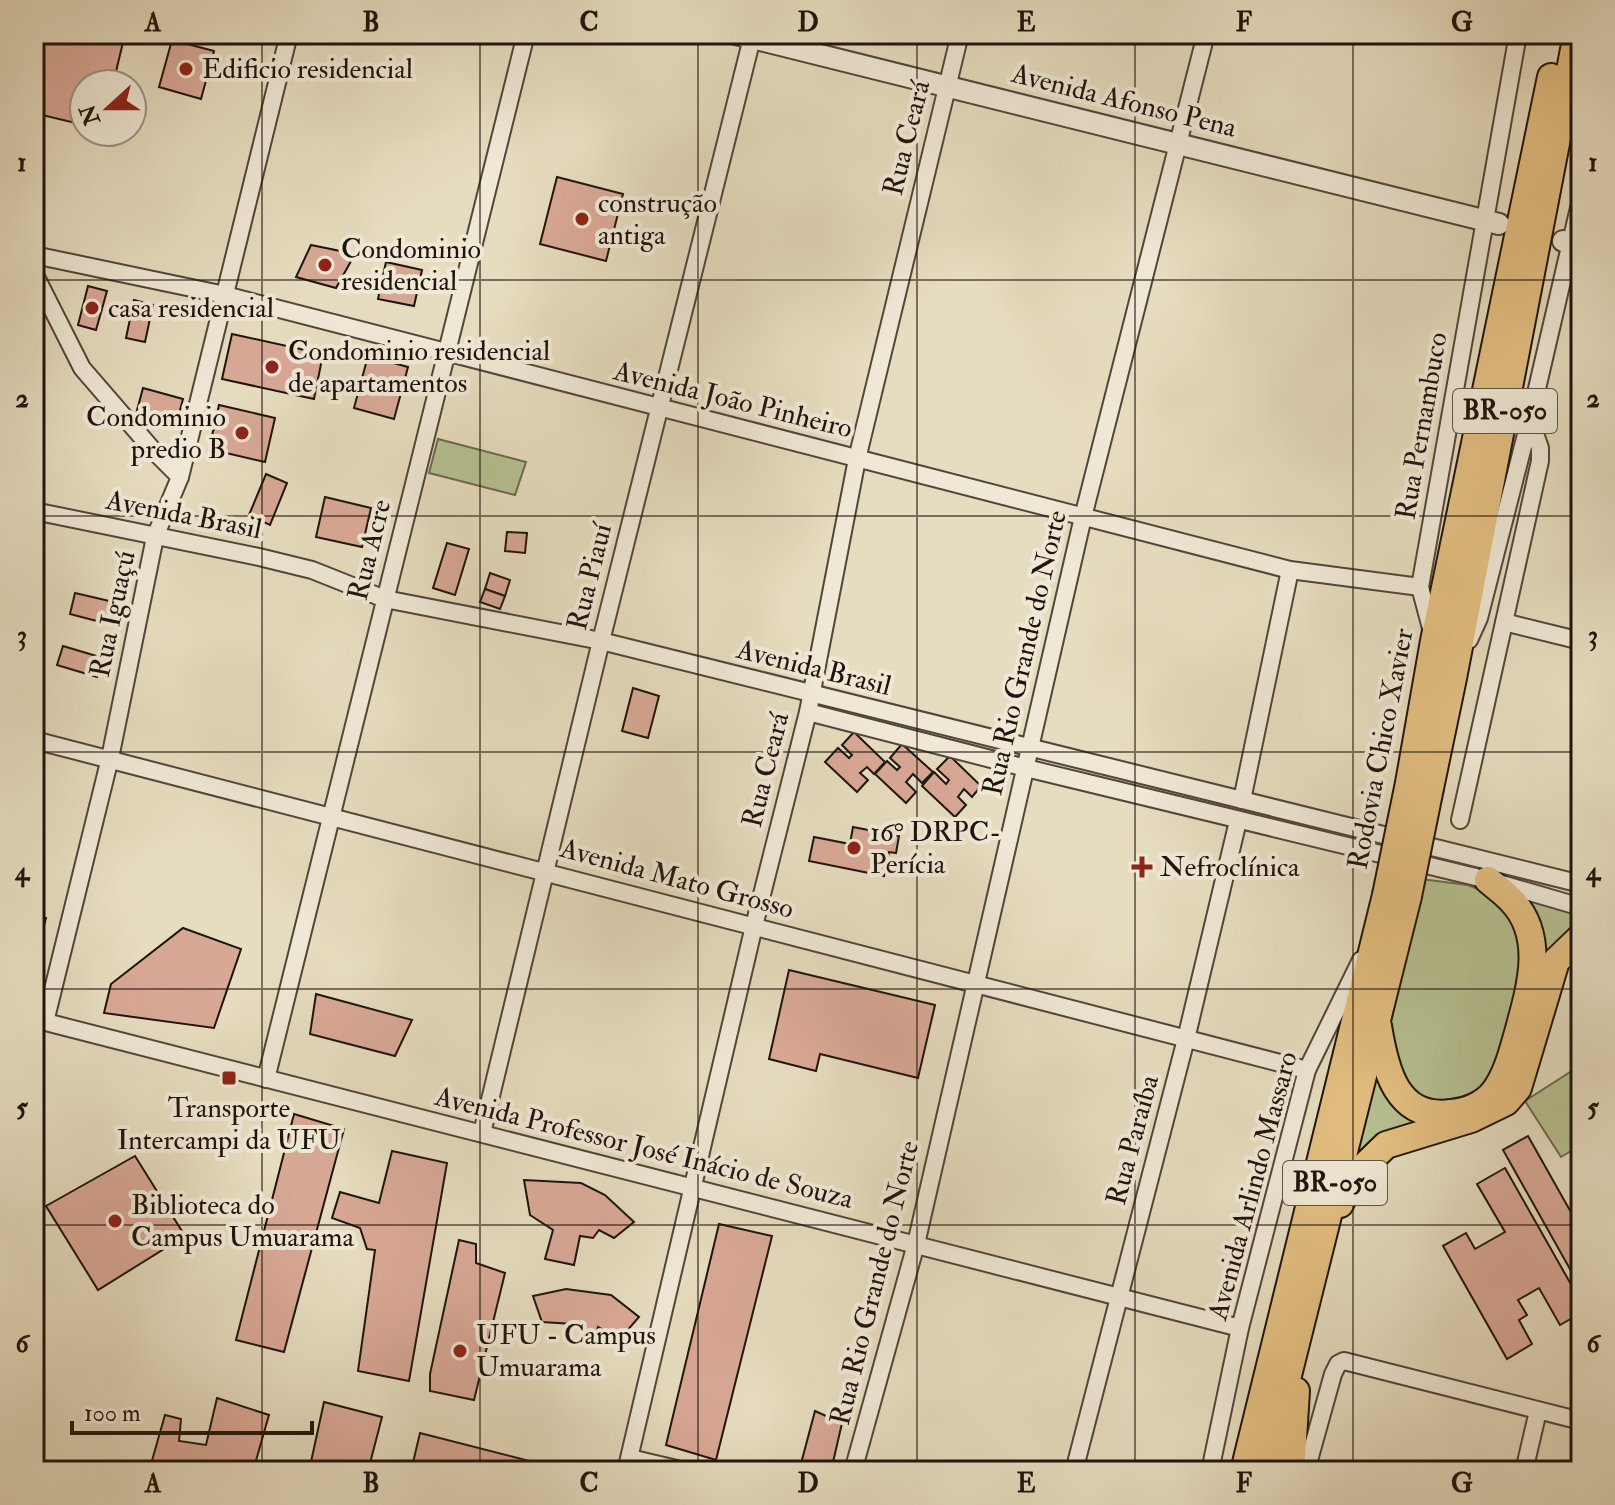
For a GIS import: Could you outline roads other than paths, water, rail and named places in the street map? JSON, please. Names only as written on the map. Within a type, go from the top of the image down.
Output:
[{"type":"highway","name":"Rodovia Chico Xavier","points":[[1264,1471],[1377,1019],[1419,786],[1434,641],[1559,34]]},
{"type":"highway","name":"Rodovia Chico Xavier","points":[[1419,786],[1453,678],[1577,34]]},
{"type":"highway","points":[[1377,1019],[1389,1075],[1401,1096],[1417,1109],[1437,1115],[1460,1112],[1478,1106],[1494,1092],[1511,1055],[1532,982],[1534,958],[1528,933],[1514,902],[1488,880]]},
{"type":"highway","name":"Rodovia Chico Xavier","points":[[1244,1471],[1377,927],[1397,896]]},
{"type":"highway","points":[[1320,1243],[1353,1177],[1381,1148],[1393,1141],[1471,1119],[1506,1102],[1518,1088],[1556,961],[1581,937]]},
{"type":"highway","points":[[1291,1471],[1301,1316]]},
{"type":"street","name":"Rua Iguaçú","points":[[40,1021],[110,758],[155,537],[180,477],[289,34]]},
{"type":"street","name":"Rua Acre","points":[[266,1079],[526,34]]},
{"type":"street","name":"Rua Ceará","points":[[628,1464],[754,926],[808,712],[857,459],[960,34]]},
{"type":"street","name":"Rua Rio Grande do Norte","points":[[853,1471],[916,1244],[1083,517],[1206,34]]},
{"type":"street","name":"Rua Pernambuco","points":[[1434,641],[1420,587],[1492,222],[1518,34]]},
{"type":"street","name":"Avenida Afonso Pena","points":[[747,35],[1492,222]]},
{"type":"street","name":"Rua Piauí","points":[[482,1133],[660,408],[747,35]]},
{"type":"street","points":[[1453,678],[1479,618],[1530,419],[1581,199]]},
{"type":"street","name":"Avenida João Pinheiro","points":[[34,255],[225,295],[1290,570],[1420,587]]},
{"type":"street","points":[[34,273],[82,368],[180,477]]},
{"type":"street","points":[[1460,820],[1540,461],[1540,448],[1530,419]]},
{"type":"street","name":"Avenida Brasil","points":[[34,511],[259,557],[312,570],[385,599],[601,641],[1581,884]]},
{"type":"street","points":[[1242,800],[1290,570]]},
{"type":"street","points":[[1504,622],[1581,641]]},
{"type":"street","name":"Avenida Brasil","points":[[808,712],[1238,821],[1488,880],[1581,907]]},
{"type":"street","name":"Avenida Mato Grosso","points":[[34,740],[1307,1070]]},
{"type":"street","name":"Rua Paraíba","points":[[1074,1471],[1186,1039],[1238,821]]},
{"type":"street","name":"Avenida Arlindo Massaro","points":[[1210,1471],[1240,1328],[1307,1070],[1377,927]]},
{"type":"street","name":"Avenida Professor José Inácio de Souza","points":[[40,1021],[1240,1328]]},
{"type":"street","points":[[1306,1471],[1333,1374],[1338,1364],[1344,1361],[1581,1421]]},
{"type":"street","points":[[1524,1471],[1538,1411]]},
{"type":"street","points":[[628,1464],[685,1471]]},
{"type":"place","name":"Edificio residencial","points":[[186,69]]},
{"type":"place","name":"construção antiga","points":[[582,219]]},
{"type":"place","name":"Condominio residencial","points":[[325,265]]},
{"type":"place","name":"casa residencial","points":[[92,308]]},
{"type":"place","name":"Condominio residencial de apartamentos","points":[[272,367]]},
{"type":"place","name":"Condominio predio B","points":[[242,433]]},
{"type":"place","name":"16° DRPC- Perícia","points":[[854,848]]},
{"type":"place","name":"Nefroclínica","points":[[1142,867]]},
{"type":"place","name":"Transporte Intercampi da UFU","points":[[229,1078]]},
{"type":"place","name":"Biblioteca do Campus Umuarama","points":[[115,1221]]},
{"type":"place","name":"UFU - Campus Umuarama","points":[[460,1351]]}]
